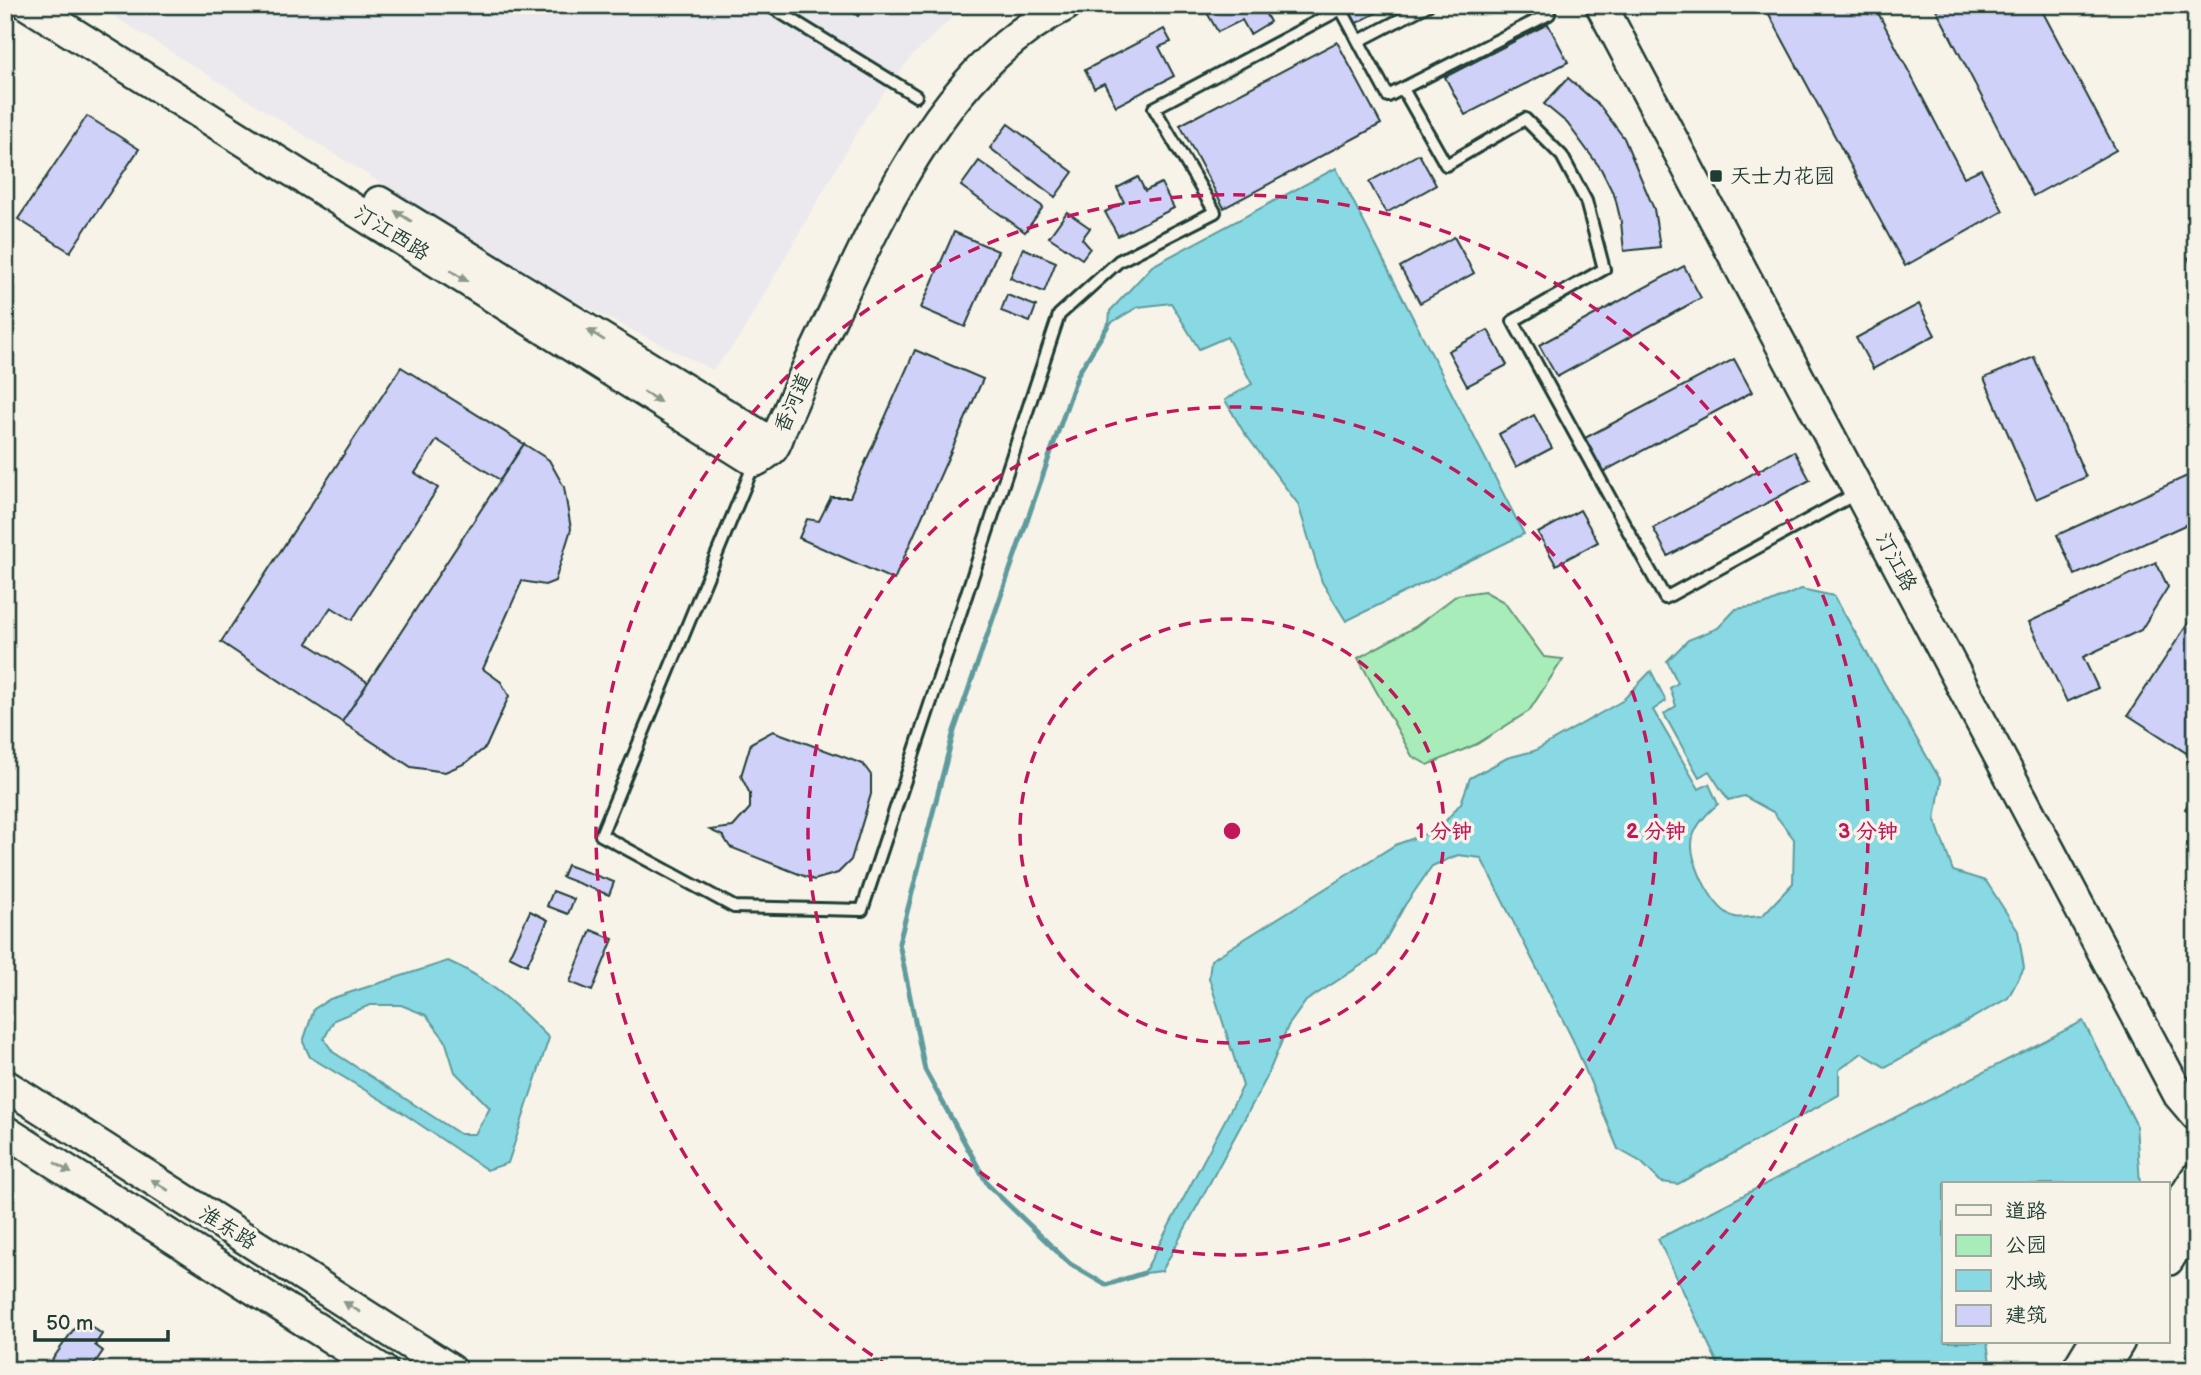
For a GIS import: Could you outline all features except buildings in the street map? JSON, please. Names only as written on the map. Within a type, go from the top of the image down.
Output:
[{"type":"street","name":"汀江西路","points":[[28,5],[762,448]]},
{"type":"street","name":"汀江西路","points":[[60,5],[762,448]]},
{"type":"street","name":"香河道","points":[[762,448],[822,299],[869,204],[911,132],[954,79],[978,55],[1007,27],[1039,5]]},
{"type":"street","name":"香河道","points":[[762,448],[801,383],[903,174],[953,102],[984,67],[1016,36],[1066,5]]},
{"type":"street","name":"汀江路","points":[[1601,5],[2179,1095],[2196,1115]]},
{"type":"street","name":"汀江路","points":[[1613,5],[2196,1091]]},
{"type":"street","name":"淮东路","points":[[5,1085],[451,1370]]},
{"type":"street","name":"淮东路","points":[[5,1131],[369,1366]]},
{"type":"street","points":[[2170,1220],[2196,1178]]},
{"type":"street","points":[[2170,1257],[2196,1214]]},
{"type":"street","points":[[369,1366],[388,1329]]},
{"type":"street","points":[[2077,1370],[2093,1344]]},
{"type":"street","points":[[2102,1370],[2118,1344]]},
{"type":"lane","points":[[768,5],[916,96]]},
{"type":"lane","points":[[1359,41],[1428,5]]},
{"type":"lane","points":[[762,448],[601,835],[734,907],[862,910],[1059,315],[1119,261],[1215,212],[1154,108],[1341,9],[1388,96],[1549,14],[1544,5]]},
{"type":"lane","points":[[1403,89],[1446,165],[1525,119],[1562,156],[1586,201],[1604,269],[1513,321],[1665,598],[1860,492]]},
{"type":"shaded area","points":[[96,5],[965,5],[912,56],[864,120],[739,338],[713,370],[557,293]]},
{"type":"green space","points":[[1484,591],[1504,602],[1544,657],[1563,659],[1529,711],[1477,744],[1428,765],[1412,756],[1358,658],[1415,627],[1457,595]]},
{"type":"water","points":[[1336,168],[1524,534],[1346,621],[1322,582],[1298,504],[1243,431],[1225,400],[1252,384],[1227,337],[1199,349],[1171,303],[1138,307],[1109,324],[1110,311],[1152,266]]},
{"type":"water","points":[[1801,589],[1834,596],[1941,781],[1935,820],[1953,871],[1986,881],[2018,931],[2024,968],[2008,998],[1885,1067],[1862,1053],[1839,1070],[1839,1095],[1678,1184],[1661,1182],[1641,1162],[1618,1149],[1573,1040],[1481,858],[1458,855],[1432,866],[1405,905],[1377,955],[1306,1001],[1288,1026],[1266,1079],[1162,1271],[1144,1273],[1243,1086],[1209,978],[1211,960],[1395,845],[1439,829],[1461,803],[1470,778],[1507,758],[1534,751],[1622,701],[1651,671],[1666,701],[1653,710],[1699,789],[1709,784],[1718,804],[1694,832],[1693,853],[1700,875],[1712,897],[1727,913],[1738,918],[1762,916],[1793,883],[1794,839],[1773,812],[1744,796],[1728,800],[1709,771],[1699,777],[1664,714],[1676,706],[1670,688],[1678,683],[1667,661],[1688,640],[1718,628],[1736,609],[1764,605]]},
{"type":"water","points":[[448,961],[477,976],[514,1004],[549,1038],[508,1163],[487,1170],[400,1111],[310,1057],[303,1042],[314,1009],[330,999]],"holes":[[[370,1005],[401,1005],[426,1015],[445,1040],[455,1072],[490,1108],[475,1134],[460,1134],[333,1052],[324,1039],[334,1020]]]},
{"type":"water","points":[[2083,1021],[2136,1124],[2140,1182],[1942,1182],[1942,1344],[1987,1344],[1991,1370],[1721,1370],[1658,1239]]},
{"type":"waterway","points":[[1109,324],[1078,374],[954,731],[899,943],[925,1070],[988,1185],[1070,1264],[1106,1285],[1144,1273]]},
{"type":"place","name":"天士力花园","points":[[1716,176]]}]
